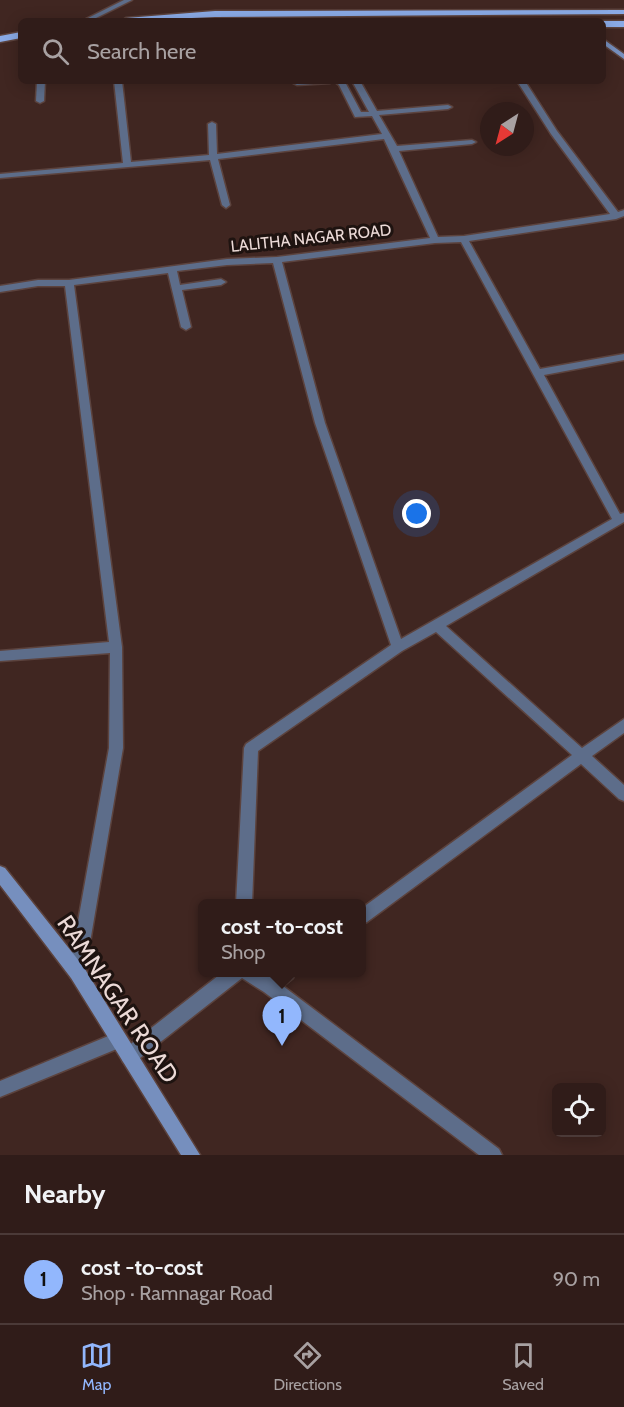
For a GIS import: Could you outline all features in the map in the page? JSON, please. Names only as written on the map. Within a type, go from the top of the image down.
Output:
[{"type":"main road","points":[[180,18],[215,14],[624,12]]},
{"type":"main road","points":[[606,24],[624,24]]},
{"type":"main road","points":[[0,39],[18,36]]},
{"type":"main road","points":[[606,43],[624,57]]},
{"type":"main road","name":"RAMNAGAR ROAD","points":[[0,873],[77,972],[191,1155]]},
{"type":"street","points":[[91,18],[129,0]]},
{"type":"street","points":[[40,84],[40,101]]},
{"type":"street","points":[[118,84],[127,164]]},
{"type":"street","points":[[340,84],[358,115],[448,107]]},
{"type":"street","points":[[357,84],[394,149],[435,240]]},
{"type":"street","points":[[523,84],[554,132],[620,214]]},
{"type":"street","points":[[345,93],[361,92]]},
{"type":"street","points":[[212,124],[213,157],[226,205]]},
{"type":"street","points":[[0,176],[213,157],[387,136]]},
{"type":"street","points":[[394,149],[472,142]]},
{"type":"street","name":"LALITHA NAGAR ROAD","points":[[0,289],[38,283],[69,283],[227,262],[277,260],[435,240],[464,239],[620,214]]},
{"type":"street","points":[[244,899],[252,748],[398,647],[621,519],[537,373],[464,239]]},
{"type":"street","points":[[277,260],[320,423],[398,647]]},
{"type":"street","points":[[172,269],[186,327]]},
{"type":"street","points":[[177,288],[221,282]]},
{"type":"street","points":[[69,283],[116,647],[116,748],[77,972]]},
{"type":"street","points":[[537,373],[624,357]]},
{"type":"street","points":[[437,625],[624,794]]},
{"type":"street","points":[[0,656],[116,647]]},
{"type":"street","points":[[366,914],[624,725]]},
{"type":"street","points":[[129,1056],[230,977]]},
{"type":"street","points":[[255,977],[493,1155]]},
{"type":"street","points":[[270,986],[281,977]]},
{"type":"street","points":[[0,1089],[118,1040]]},
{"type":"place","name":"cost -to-cost","points":[[282,1046]]}]
